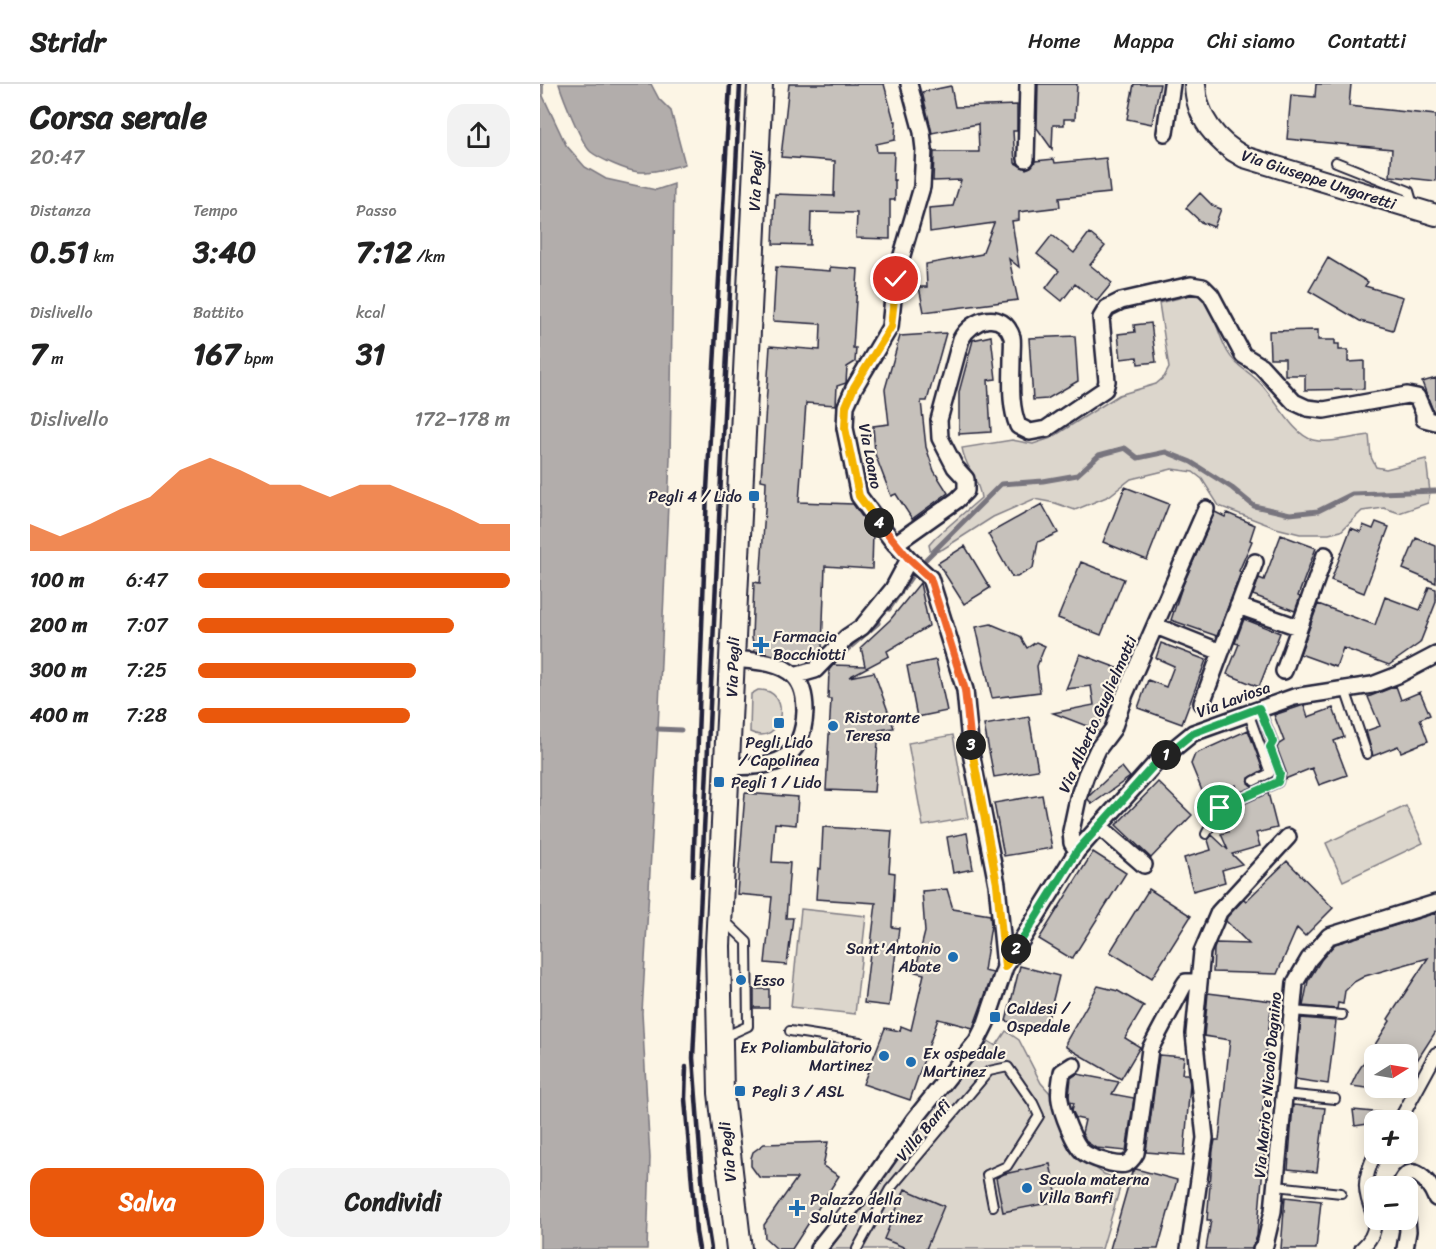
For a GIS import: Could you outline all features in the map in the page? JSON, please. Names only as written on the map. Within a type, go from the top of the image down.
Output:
[{"type":"main road","name":"Via Pegli","points":[[739,1249],[721,1093],[720,916],[760,84]]},
{"type":"street","name":"Via Loano","points":[[909,84],[924,149],[922,187],[896,279],[891,327],[854,387],[846,406],[845,428],[859,496],[896,544],[930,578],[965,690],[971,753],[997,884],[1005,967]]},
{"type":"street","points":[[1026,159],[1028,84]]},
{"type":"street","points":[[1165,134],[1172,84]]},
{"type":"street","name":"Via Giuseppe Ungaretti","points":[[1195,84],[1197,105],[1211,131],[1233,151],[1244,157],[1436,215]]},
{"type":"street","points":[[896,544],[966,491],[966,479],[955,467],[940,438],[939,420],[961,339],[976,322],[991,319],[1003,323],[1012,337],[1012,413],[1018,426],[1030,432],[1046,429],[1105,389],[1107,381],[1101,318],[1107,308],[1121,301],[1191,285],[1203,287],[1211,295],[1243,355],[1261,366],[1294,402],[1307,408],[1324,411],[1407,395],[1417,397],[1424,413],[1424,419],[1436,422]]},
{"type":"street","name":"Via Alberto Guglielmotti","points":[[1077,851],[1072,843],[1071,831],[1081,790],[1098,749],[1113,729],[1125,694],[1206,509]]},
{"type":"street","points":[[1284,671],[1325,555]]},
{"type":"street","points":[[794,675],[815,670],[847,637],[862,627],[893,589],[909,559]]},
{"type":"street","points":[[1202,703],[1255,562]]},
{"type":"street","points":[[1238,606],[1298,627]]},
{"type":"street","name":"Via Alberto Guglielmotti","points":[[1156,626],[1221,652]]},
{"type":"street","name":"Via Laviosa","points":[[1005,967],[1077,851],[1155,764],[1193,733],[1294,697],[1371,685],[1398,675],[1436,655]]},
{"type":"street","points":[[728,766],[766,766],[789,756],[797,747],[802,734],[805,704],[802,688],[794,675],[768,663],[732,659]]},
{"type":"street","points":[[1099,826],[1144,865]]},
{"type":"street","points":[[1189,1249],[1205,1138],[1194,1034],[1202,952],[1219,912],[1288,837]]},
{"type":"street","name":"Via Mario e Nicolò Dagnino","points":[[1261,1249],[1273,1211],[1294,983],[1309,959],[1329,936],[1436,903]]},
{"type":"street","points":[[818,1249],[865,1190],[914,1120],[977,1041],[986,1023],[1005,967]]},
{"type":"street","points":[[1073,1065],[1062,1072],[1060,1099],[1069,1127],[1082,1151],[1099,1160],[1122,1166],[1131,1162],[1136,1153],[1150,1049],[1184,985],[1192,981],[1198,982]]},
{"type":"street","points":[[1405,1110],[1436,1054]]},
{"type":"street","points":[[1406,1176],[1416,1173],[1424,1177],[1436,1198]]},
{"type":"street","points":[[1361,1249],[1367,1244],[1375,1230]]},
{"type":"street","points":[[1405,1249],[1407,1230]]},
{"type":"lane","name":"Via Giuseppe Ungaretti","points":[[1336,162],[1409,191],[1414,209]]},
{"type":"lane","points":[[1345,689],[1367,754]]},
{"type":"lane","points":[[1253,710],[1270,773],[1254,781]]},
{"type":"lane","points":[[1206,834],[1220,808],[1278,782],[1280,774],[1270,747],[1273,742],[1253,710]]},
{"type":"lane","points":[[1292,1011],[1342,1015]]},
{"type":"lane","points":[[790,1031],[860,1042]]},
{"type":"lane","name":"Villa Banfi","points":[[857,1249],[890,1189],[989,1071],[1008,1067],[1034,1103],[1040,1116],[1007,1166],[987,1175],[993,1206]]},
{"type":"lane","points":[[1284,1094],[1335,1099]]},
{"type":"lane","points":[[1276,1186],[1341,1192]]},
{"type":"shaded area","points":[[540,84],[543,84],[543,96],[566,145],[585,167],[606,179],[656,190],[674,184],[670,459],[642,1013],[650,1158],[647,1249],[540,1249]]},
{"type":"shaded area","points":[[559,84],[651,84],[659,99],[671,111],[685,164],[668,169],[639,172],[621,167],[595,155],[587,148]]},
{"type":"shaded area","points":[[1191,295],[1202,296],[1230,356],[1260,383],[1291,424],[1306,437],[1327,441],[1369,435],[1371,457],[1376,467],[1386,469],[1426,459],[1430,492],[1428,503],[1399,513],[1384,508],[1362,511],[1341,531],[1329,534],[1300,534],[1276,528],[1219,506],[1202,479],[1193,472],[1172,469],[1131,479],[1109,496],[1075,510],[1034,499],[993,517],[943,549],[931,554],[929,545],[936,537],[981,498],[978,485],[962,448],[1012,440],[1033,444],[1051,438],[1119,395],[1156,384],[1169,368],[1159,303]]},
{"type":"shaded area","points":[[758,690],[769,692],[777,698],[780,707],[777,726],[761,735],[750,732],[751,694]]},
{"type":"shaded area","points":[[953,735],[968,818],[923,826],[908,743]]},
{"type":"shaded area","points":[[1406,806],[1423,843],[1343,881],[1326,843]]},
{"type":"shaded area","points":[[801,909],[866,916],[855,1014],[791,1007]]},
{"type":"shaded area","points":[[1006,1031],[1019,1040],[1041,1083],[1050,1093],[1067,1142],[1080,1157],[1104,1174],[1122,1181],[1102,1249],[830,1249],[914,1131],[982,1045],[988,1041],[996,1046]]},
{"type":"building","points":[[789,84],[884,84],[894,121],[896,121],[895,140],[876,144],[877,152],[894,152],[895,200],[890,200],[890,239],[856,238],[857,213],[811,212],[810,245],[773,244],[775,194],[834,196],[835,161],[781,157]]},
{"type":"building","points":[[1038,84],[1077,84],[1075,119],[1064,119],[1064,125],[1053,125],[1052,149],[1037,128]]},
{"type":"building","points":[[1134,84],[1160,84],[1152,124],[1127,119]]},
{"type":"building","points":[[1316,84],[1351,84],[1349,106],[1436,115],[1436,181],[1390,176],[1392,149],[1287,139],[1291,95],[1315,97]]},
{"type":"building","points":[[951,86],[955,107],[1017,105],[1017,131],[1013,131],[1015,163],[1026,169],[1031,167],[1035,161],[1054,159],[1055,163],[1106,158],[1110,193],[1059,198],[1060,207],[1019,212],[1019,220],[1012,221],[1019,267],[1009,259],[1018,300],[924,312],[919,287],[927,287],[926,264],[982,254],[994,223],[930,232],[929,208],[953,206],[961,180],[933,181],[934,152],[979,152],[978,124],[932,133],[922,92]]},
{"type":"building","points":[[1200,193],[1213,206],[1221,209],[1214,227],[1201,222],[1186,208]]},
{"type":"building","points":[[1089,233],[1105,246],[1090,265],[1112,283],[1097,301],[1075,284],[1062,301],[1046,288],[1059,271],[1037,254],[1052,235],[1074,253]]},
{"type":"building","points":[[1328,258],[1368,282],[1365,286],[1403,297],[1393,330],[1360,321],[1309,291]]},
{"type":"building","points":[[776,267],[830,271],[830,267],[858,269],[853,348],[856,348],[855,362],[847,367],[846,383],[837,386],[836,405],[806,403],[799,502],[853,504],[873,532],[872,569],[825,566],[822,649],[813,658],[783,658],[755,651],[752,638],[754,582],[760,583],[765,510],[766,481],[761,480],[770,346],[820,350],[821,324],[773,321]]},
{"type":"building","points":[[1151,323],[1156,362],[1138,364],[1137,357],[1121,359],[1118,334],[1135,332],[1134,325]]},
{"type":"building","points":[[1318,330],[1318,340],[1335,340],[1335,344],[1339,344],[1339,350],[1348,350],[1348,362],[1364,361],[1364,389],[1305,390],[1305,375],[1285,375],[1285,358],[1270,358],[1269,331]]},
{"type":"building","points":[[946,333],[927,401],[921,401],[926,447],[934,471],[948,493],[912,519],[896,494],[891,496],[875,454],[873,426],[889,424],[885,389],[900,336]]},
{"type":"building","points":[[991,336],[996,379],[988,380],[991,432],[959,434],[959,392],[973,340]]},
{"type":"building","points":[[1075,336],[1078,381],[1047,399],[1033,400],[1029,338]]},
{"type":"building","points":[[1436,378],[1436,412],[1433,411],[1422,382]]},
{"type":"building","points":[[1125,487],[1169,504],[1147,560],[1103,542]]},
{"type":"building","points":[[1042,504],[1058,533],[1038,542],[1033,568],[1017,577],[1012,577],[988,534]]},
{"type":"building","points":[[1215,512],[1225,517],[1227,513],[1255,525],[1250,540],[1252,541],[1239,571],[1241,572],[1217,636],[1171,620],[1182,587]]},
{"type":"building","points":[[1376,522],[1389,527],[1364,593],[1331,580],[1351,528],[1361,532],[1363,525],[1373,529]]},
{"type":"building","points":[[1281,535],[1316,548],[1298,596],[1300,597],[1295,611],[1253,595],[1259,578],[1264,580]]},
{"type":"building","points":[[1416,538],[1436,546],[1436,583],[1403,569]]},
{"type":"building","points":[[965,546],[990,588],[964,604],[938,563]]},
{"type":"building","points":[[1081,562],[1124,579],[1101,635],[1058,618]]},
{"type":"building","points":[[920,583],[929,626],[887,651],[889,656],[849,677],[874,672],[894,728],[879,730],[874,792],[826,790],[831,699],[828,699],[829,670],[833,665],[865,666],[861,647],[890,620]]},
{"type":"building","points":[[1429,587],[1436,589],[1436,602],[1420,643],[1389,665],[1343,648],[1336,667],[1300,654],[1318,604],[1375,625],[1385,597],[1420,610]]},
{"type":"building","points":[[1244,619],[1280,633],[1259,687],[1227,674],[1239,644],[1235,643]]},
{"type":"building","points":[[991,624],[1020,636],[1027,648],[1036,642],[1045,646],[1037,666],[1040,692],[992,698],[976,627]]},
{"type":"building","points":[[1161,643],[1206,660],[1182,724],[1138,708],[1148,680],[1166,687],[1174,666],[1156,658]]},
{"type":"building","points":[[1080,654],[1120,669],[1097,730],[1053,713],[1094,705],[1091,686],[1066,689]]},
{"type":"building","points":[[936,660],[947,711],[917,717],[907,666]]},
{"type":"building","points":[[1396,686],[1401,700],[1420,692],[1430,715],[1420,719],[1428,741],[1401,752],[1398,746],[1373,756],[1366,731],[1380,726],[1368,697]]},
{"type":"building","points":[[1304,705],[1308,717],[1333,708],[1344,737],[1334,741],[1347,775],[1319,785],[1312,768],[1285,779],[1286,772],[1277,748],[1284,741],[1274,715]]},
{"type":"building","points":[[1029,717],[1038,770],[994,777],[984,725]]},
{"type":"building","points":[[1248,730],[1263,770],[1249,778],[1248,783],[1253,787],[1238,793],[1236,785],[1205,798],[1191,764],[1195,754]]},
{"type":"building","points":[[1122,767],[1130,777],[1092,804],[1088,799],[1089,796]]},
{"type":"building","points":[[1158,782],[1192,815],[1151,858],[1116,825]]},
{"type":"building","points":[[745,793],[798,797],[796,825],[775,823],[772,862],[790,863],[786,918],[793,918],[787,965],[765,963],[772,897],[737,894]]},
{"type":"building","points":[[1268,793],[1277,828],[1256,833],[1260,846],[1232,854],[1242,864],[1222,870],[1225,882],[1193,891],[1184,858],[1211,850],[1208,840],[1212,835],[1228,850],[1221,834],[1228,832],[1225,819],[1243,814],[1241,805]]},
{"type":"building","points":[[1042,795],[1052,848],[1004,856],[994,803]]},
{"type":"building","points":[[823,827],[892,831],[889,872],[895,873],[892,927],[899,928],[889,1006],[864,1003],[876,903],[816,899],[818,868],[821,869]]},
{"type":"building","points":[[967,833],[973,869],[953,873],[947,837]]},
{"type":"building","points":[[1093,852],[1126,873],[1072,959],[1039,939]]},
{"type":"building","points":[[1287,861],[1333,908],[1305,936],[1297,928],[1277,974],[1213,972],[1216,943],[1249,944],[1226,921],[1227,917]]},
{"type":"building","name":"Sant'Antonio Abate","points":[[947,889],[953,909],[990,915],[991,925],[984,971],[993,973],[973,1028],[938,1019],[910,1100],[863,1084],[885,1028],[900,1031],[901,1026],[911,1030],[924,974],[915,972],[925,932],[922,891]]},
{"type":"building","points":[[1149,889],[1191,916],[1152,978],[1110,952]]},
{"type":"building","points":[[1436,913],[1436,1031],[1418,1059],[1418,1044],[1375,1044],[1390,1021],[1388,1019],[1428,958],[1365,976],[1354,982],[1345,991],[1343,1004],[1338,1003],[1337,1009],[1303,1006],[1308,981],[1321,960],[1335,944]]},
{"type":"building","points":[[1020,966],[1059,976],[1045,1031],[1006,1021]]},
{"type":"building","points":[[1098,986],[1118,991],[1144,1006],[1125,1038],[1140,1047],[1121,1079],[1066,1047],[1066,1042]]},
{"type":"building","points":[[754,989],[769,989],[769,1008],[754,1008]]},
{"type":"building","points":[[1208,993],[1272,1001],[1259,1144],[1265,1144],[1257,1236],[1252,1249],[1206,1249],[1211,1220],[1207,1220],[1213,1150],[1215,1140],[1219,1140],[1230,1040],[1204,1036]]},
{"type":"building","points":[[1301,1018],[1336,1021],[1328,1084],[1295,1079]]},
{"type":"building","points":[[1159,1055],[1184,1057],[1182,1074],[1188,1074],[1190,1084],[1184,1155],[1146,1152]]},
{"type":"building","points":[[1364,1062],[1364,1088],[1351,1086]]},
{"type":"building","points":[[1077,1074],[1119,1082],[1112,1094],[1134,1098],[1126,1151],[1096,1148],[1087,1142],[1082,1133],[1085,1120],[1076,1118],[1072,1110],[1074,1103],[1070,1102],[1069,1096],[1071,1078]]},
{"type":"building","points":[[1293,1105],[1325,1108],[1317,1172],[1288,1169]]},
{"type":"building","points":[[1353,1110],[1364,1111],[1364,1125],[1355,1126]]},
{"type":"building","name":"Palazzo della Salute Martinez","points":[[828,1142],[823,1166],[839,1176],[792,1249],[777,1249],[765,1238],[764,1225],[797,1178],[759,1177],[751,1166],[753,1152],[764,1144]]},
{"type":"building","name":"Scuola materna Villa Banfi","points":[[1050,1164],[1058,1201],[1003,1212],[996,1178],[1004,1174]]},
{"type":"building","points":[[1136,1169],[1177,1180],[1158,1249],[1110,1249],[1132,1172]]},
{"type":"building","points":[[905,1189],[944,1206],[926,1249],[908,1249],[884,1239]]},
{"type":"building","points":[[1285,1197],[1321,1201],[1316,1249],[1281,1249]]},
{"type":"waterway","points":[[926,559],[1001,484],[1043,481],[1077,475],[1099,455],[1125,448],[1138,458],[1166,452],[1191,462],[1232,488],[1254,506],[1290,514],[1318,511],[1352,494],[1436,491]]},
{"type":"waterway","points":[[889,609],[911,577]]},
{"type":"waterway","points":[[835,660],[878,623]]},
{"type":"waterway","points":[[658,729],[681,730]]},
{"type":"railway","points":[[693,875],[707,490],[730,84]]},
{"type":"railway","points":[[711,1249],[704,1204],[693,1058],[740,84]]},
{"type":"railway","points":[[686,1067],[685,1099],[699,1249]]},
{"type":"place","name":"Pegli 4 / Lido","points":[[754,496]]},
{"type":"place","name":"Farmacia Bocchiotti","points":[[761,645]]},
{"type":"place","name":"Pegli Lido / Capolinea","points":[[779,723]]},
{"type":"place","name":"Ristorante Teresa","points":[[833,726]]},
{"type":"place","name":"Pegli 1 / Lido","points":[[719,782]]},
{"type":"place","name":"Sant'Antonio Abate","points":[[953,957]]},
{"type":"place","name":"Esso","points":[[741,980]]},
{"type":"place","name":"Caldesi / Ospedale","points":[[995,1017]]},
{"type":"place","name":"Ex Poliambulatorio Martinez","points":[[884,1056]]},
{"type":"place","name":"Ex ospedale Martinez","points":[[911,1062]]},
{"type":"place","name":"Pegli 3 / ASL","points":[[740,1091]]},
{"type":"place","name":"Scuola materna Villa Banfi","points":[[1027,1188]]},
{"type":"place","name":"Palazzo della Salute Martinez","points":[[797,1208]]},
{"type":"route","points":[[896,279],[891,327],[854,387],[846,406],[845,428],[859,496],[891,539],[930,578],[965,690],[971,753],[997,884],[1005,967],[1077,851],[1155,764],[1193,733],[1259,708],[1273,742],[1270,747],[1280,774],[1278,782],[1220,808]]}]
